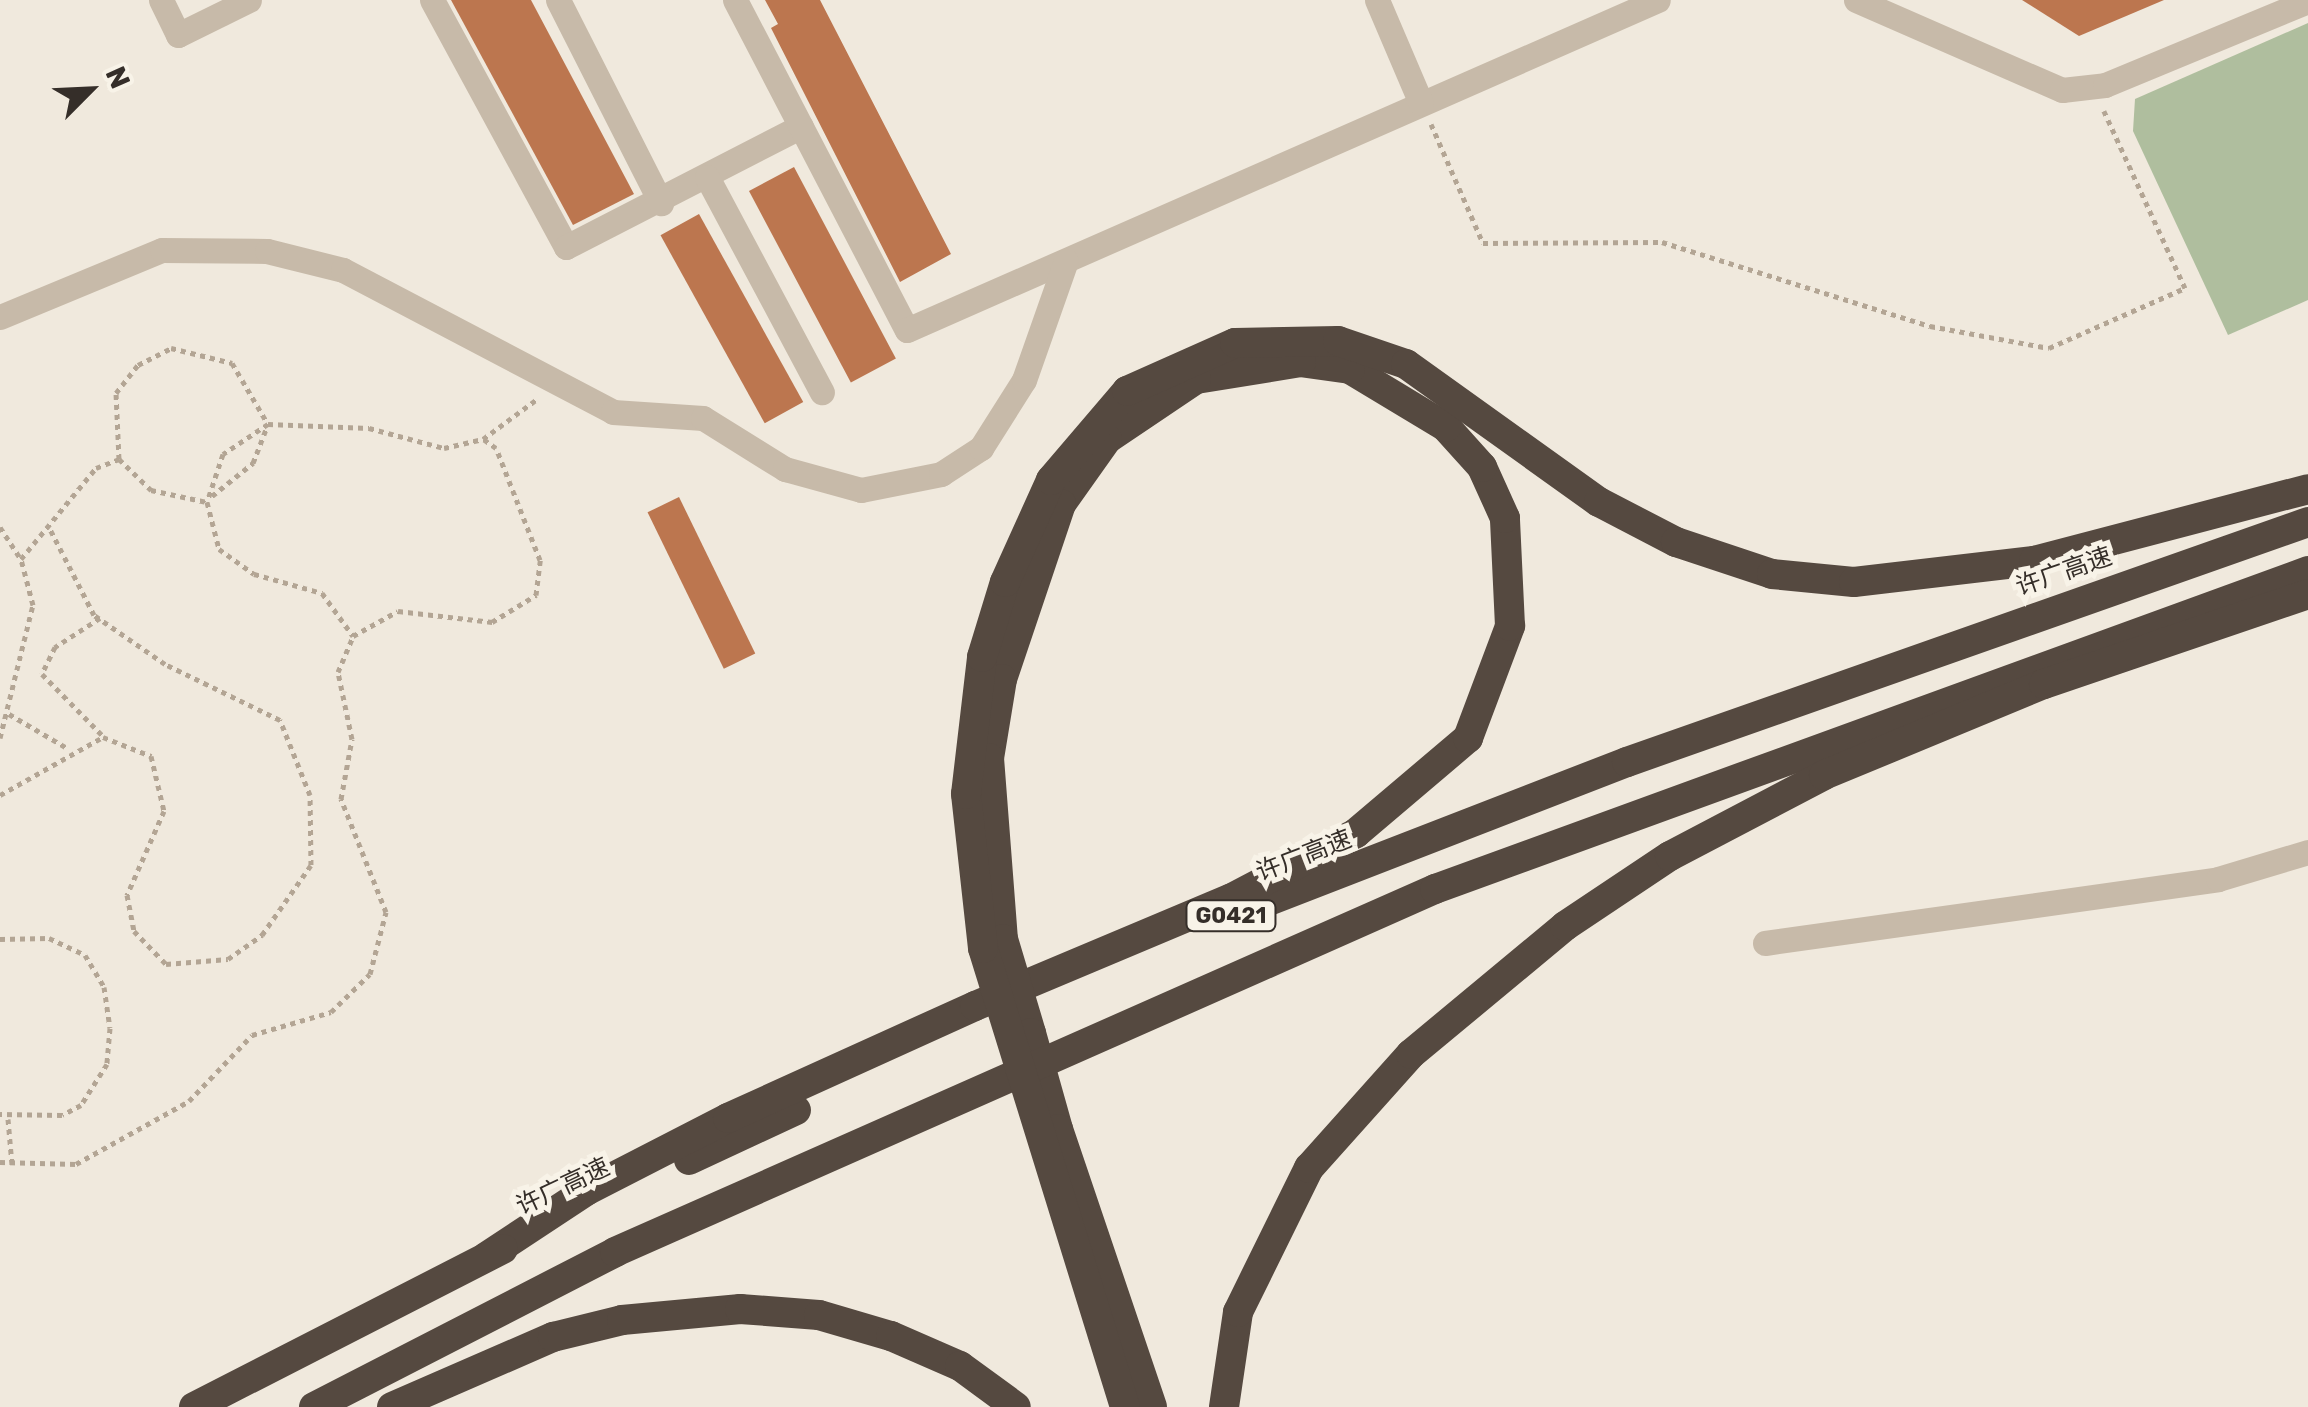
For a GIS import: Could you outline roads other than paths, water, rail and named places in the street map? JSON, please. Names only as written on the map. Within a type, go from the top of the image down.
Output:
[{"type":"highway","points":[[1125,1407],[993,944],[966,794],[982,657],[1005,582],[1051,480],[1087,430],[1128,391],[1178,362],[1235,344],[1338,341],[1406,364],[1599,502],[1676,542],[1772,574],[1854,582],[2034,561],[2308,489]]},
{"type":"highway","points":[[486,1256],[586,1191],[728,1118],[1230,900],[1356,832],[1420,786],[1468,738],[1510,626],[1505,518],[1482,467],[1446,427],[1350,368],[1301,362],[1196,380],[1107,440],[1061,504],[1002,679],[989,758],[993,944]]},
{"type":"highway","name":"许广高速","points":[[194,1407],[486,1256],[1172,939],[1628,762],[2308,522]]},
{"type":"highway","name":"G0421","points":[[314,1407],[614,1252],[1435,888],[2308,570]]},
{"type":"highway","points":[[1224,1407],[1238,1312],[1308,1168],[1411,1054],[1565,926],[1670,856],[1824,775],[2044,684],[2308,594]]},
{"type":"highway","points":[[1048,1134],[1152,1407]]},
{"type":"highway","points":[[392,1407],[553,1337],[622,1320],[740,1309],[819,1315],[891,1336],[960,1366],[1016,1407]]},
{"type":"street","points":[[161,0],[178,34],[249,0]]},
{"type":"street","points":[[432,0],[566,247],[661,203],[801,126]]},
{"type":"street","points":[[558,0],[661,203]]},
{"type":"street","points":[[735,0],[906,330],[1658,0]]},
{"type":"street","points":[[1377,0],[1422,103]]},
{"type":"street","points":[[1856,0],[2062,90],[2092,86],[2308,1]]},
{"type":"street","points":[[707,177],[822,392]]},
{"type":"street","points":[[0,316],[162,250],[267,251],[343,270],[546,384],[613,412],[703,418],[821,484],[911,482],[940,474],[1001,424],[1066,261]]},
{"type":"street","points":[[1765,942],[2218,880],[2308,852]]}]
